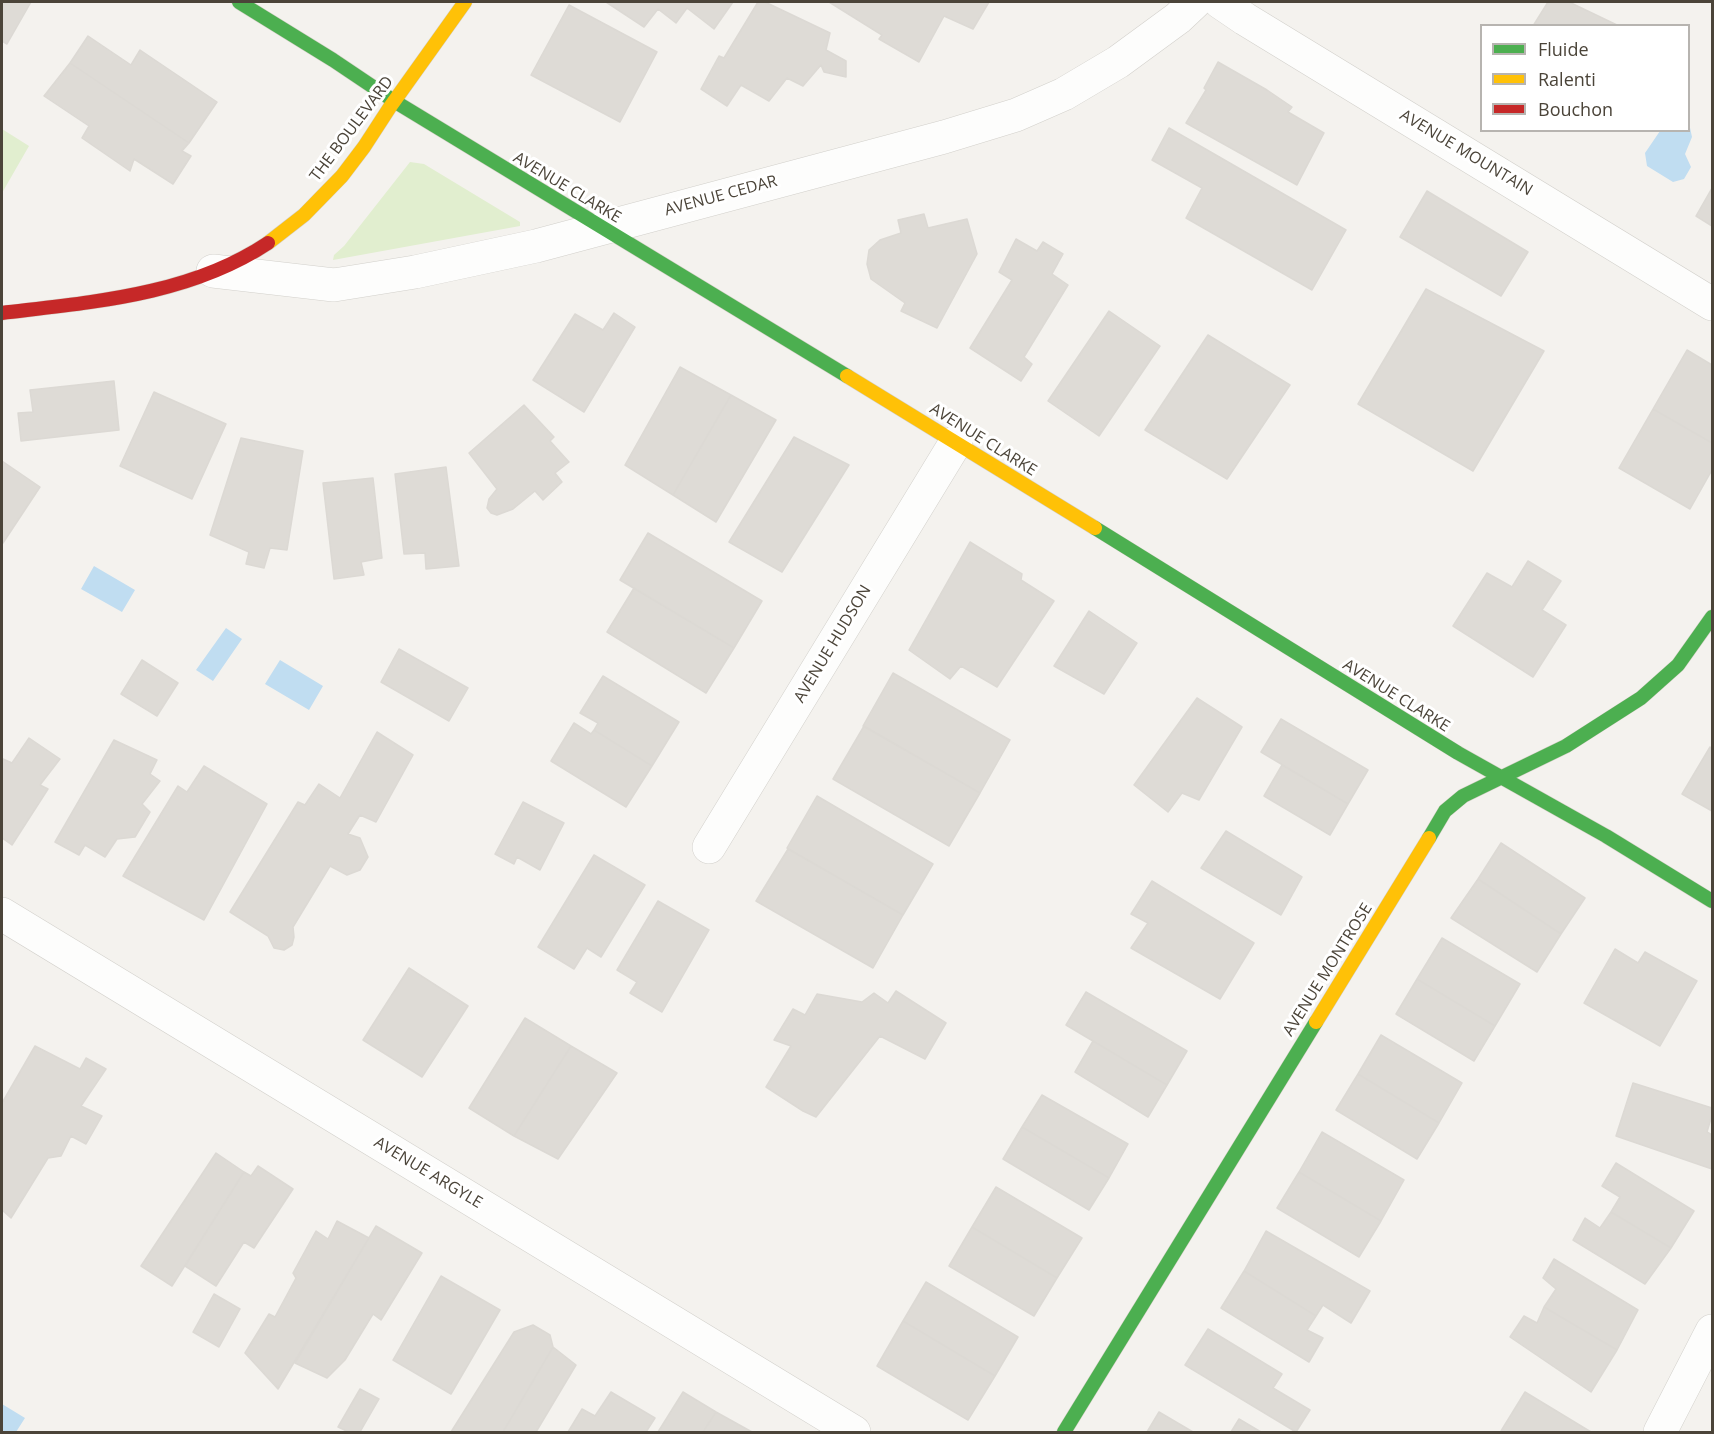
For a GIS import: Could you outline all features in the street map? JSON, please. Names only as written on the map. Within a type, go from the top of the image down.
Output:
[{"type":"street","name":"AVENUE CLARKE","points":[[239,2],[394,101],[956,442],[1458,753],[1606,836],[1713,901]]},
{"type":"street","name":"THE BOULEVARD","points":[[2,313],[122,297],[213,271],[260,249],[299,220],[335,183],[364,146],[465,2]]},
{"type":"street","name":"AVENUE CEDAR","points":[[213,271],[334,285],[414,272],[536,246],[944,137],[1016,115],[1064,94],[1100,73],[1178,18],[1195,2]]},
{"type":"street","name":"AVENUE MOUNTAIN","points":[[1220,2],[1713,304]]},
{"type":"street","name":"AVENUE HUDSON","points":[[709,847],[956,442]]},
{"type":"street","name":"AVENUE MONTROSE","points":[[1064,1432],[1445,811],[1463,796],[1566,746],[1641,698],[1678,665],[1713,617]]},
{"type":"street","name":"AVENUE ARGYLE","points":[[2,914],[854,1432]]},
{"type":"street","points":[[1660,1432],[1713,1331]]},
{"type":"green space","points":[[2,129],[29,146],[2,193]]},
{"type":"green space","points":[[410,162],[424,164],[520,222],[520,226],[333,260],[334,255],[344,246]]},
{"type":"water","points":[[1690,128],[1692,137],[1685,154],[1691,167],[1684,179],[1673,182],[1647,166],[1645,153],[1659,132],[1690,132]]},
{"type":"water","points":[[94,566],[135,590],[122,612],[81,589]]},
{"type":"water","points":[[226,628],[242,639],[213,681],[196,670]]},
{"type":"water","points":[[280,660],[323,686],[309,710],[265,684]]},
{"type":"water","points":[[2,1404],[25,1418],[16,1432],[2,1432]]},
{"type":"building","points":[[2,2],[31,2],[7,44],[2,41]]},
{"type":"building","points":[[606,2],[733,2],[714,29],[687,8],[676,23],[658,9],[644,27]]},
{"type":"building","points":[[758,2],[765,2],[830,33],[826,50],[846,61],[846,77],[824,72],[821,65],[803,86],[787,78],[769,101],[741,85],[727,106],[701,89],[719,56],[724,58]]},
{"type":"building","points":[[829,2],[989,2],[973,29],[944,16],[919,62],[879,39],[882,35]]},
{"type":"building","points":[[1548,2],[1569,2],[1615,24],[1534,24]]},
{"type":"building","points":[[569,5],[657,52],[620,122],[531,75]]},
{"type":"building","points":[[88,36],[131,65],[140,50],[217,102],[189,143],[70,63]]},
{"type":"building","points":[[1218,62],[1267,90],[1292,107],[1288,112],[1324,133],[1297,185],[1186,123],[1206,90],[1204,88]]},
{"type":"building","points":[[70,63],[189,143],[182,151],[191,156],[173,184],[134,159],[130,171],[82,138],[89,126],[44,96]]},
{"type":"building","points":[[1169,128],[1346,230],[1312,290],[1186,218],[1202,188],[1152,160]]},
{"type":"building","points":[[1712,188],[1712,226],[1696,216]]},
{"type":"building","points":[[1427,191],[1528,252],[1501,296],[1400,237]]},
{"type":"building","points":[[924,214],[928,228],[967,219],[977,254],[937,328],[901,311],[905,303],[871,279],[867,264],[869,250],[880,240],[901,233],[898,220]]},
{"type":"building","points":[[1016,239],[1037,251],[1043,242],[1063,254],[1052,274],[1068,285],[1024,357],[1032,364],[1021,381],[970,348],[1012,280],[999,272]]},
{"type":"building","points":[[1426,289],[1544,351],[1473,471],[1358,404]]},
{"type":"building","points":[[1109,311],[1160,346],[1099,436],[1048,401]]},
{"type":"building","points":[[614,313],[635,327],[584,412],[533,380],[575,314],[603,330]]},
{"type":"building","points":[[1208,335],[1290,385],[1227,479],[1145,430]]},
{"type":"building","points":[[1687,350],[1712,365],[1712,443],[1653,409]]},
{"type":"building","points":[[680,367],[731,395],[673,495],[625,465]]},
{"type":"building","points":[[114,381],[119,430],[21,441],[18,413],[33,412],[30,390]]},
{"type":"building","points":[[154,392],[226,424],[192,499],[120,466]]},
{"type":"building","points":[[731,395],[776,420],[716,522],[673,495]]},
{"type":"building","points":[[524,405],[554,437],[550,441],[569,462],[555,473],[562,482],[543,500],[535,491],[513,509],[497,515],[491,513],[487,508],[489,499],[497,489],[469,453]]},
{"type":"building","points":[[1653,409],[1712,443],[1712,470],[1690,509],[1619,468]]},
{"type":"building","points":[[794,437],[849,465],[782,572],[729,542]]},
{"type":"building","points":[[241,438],[303,451],[287,550],[270,548],[264,568],[246,564],[249,552],[210,535]]},
{"type":"building","points":[[2,461],[40,487],[3,543],[2,542]]},
{"type":"building","points":[[446,467],[459,566],[426,569],[425,553],[404,554],[395,474]]},
{"type":"building","points":[[373,478],[382,558],[361,562],[364,575],[334,579],[323,483]]},
{"type":"building","points":[[648,533],[762,601],[734,648],[620,580]]},
{"type":"building","points":[[970,542],[1022,574],[1021,580],[1054,601],[997,687],[961,666],[950,679],[909,650]]},
{"type":"building","points":[[1528,561],[1561,581],[1542,610],[1566,625],[1533,677],[1453,626],[1487,573],[1512,587]]},
{"type":"building","points":[[634,588],[734,648],[706,693],[607,632]]},
{"type":"building","points":[[1089,611],[1137,643],[1104,694],[1054,666]]},
{"type":"building","points":[[399,649],[468,688],[449,721],[381,682]]},
{"type":"building","points":[[142,660],[178,683],[157,716],[121,694]]},
{"type":"building","points":[[893,673],[1010,740],[980,793],[863,726]]},
{"type":"building","points":[[603,676],[679,722],[652,766],[594,730],[598,723],[580,713]]},
{"type":"building","points":[[1197,698],[1242,727],[1199,800],[1182,793],[1168,812],[1134,785]]},
{"type":"building","points":[[1281,719],[1368,770],[1348,804],[1261,752]]},
{"type":"building","points":[[574,723],[591,734],[594,730],[652,766],[626,807],[551,761]]},
{"type":"building","points":[[864,726],[980,793],[949,846],[833,779]]},
{"type":"building","points":[[377,732],[413,755],[376,822],[360,815],[348,834],[360,838],[368,857],[360,870],[347,875],[330,866],[293,927],[292,945],[284,950],[274,948],[268,936],[230,912],[298,802],[305,805],[319,784],[340,798]]},
{"type":"building","points":[[29,738],[60,759],[40,785],[48,789],[12,845],[2,838],[2,761],[3,759],[12,763]]},
{"type":"building","points":[[114,740],[157,760],[150,774],[160,781],[142,804],[150,812],[135,837],[117,839],[105,857],[85,845],[79,855],[55,842]]},
{"type":"building","points":[[1710,747],[1712,749],[1712,811],[1682,794]]},
{"type":"building","points":[[1282,765],[1348,804],[1330,835],[1264,796]]},
{"type":"building","points":[[204,766],[267,804],[204,920],[123,876],[178,786],[187,792]]},
{"type":"building","points":[[817,796],[933,864],[903,915],[787,848]]},
{"type":"building","points":[[523,802],[564,823],[540,870],[517,857],[514,864],[495,854]]},
{"type":"building","points":[[1226,831],[1302,877],[1281,915],[1201,868]]},
{"type":"building","points":[[1501,843],[1585,898],[1561,934],[1478,879]]},
{"type":"building","points":[[788,849],[903,915],[873,968],[756,901]]},
{"type":"building","points":[[594,855],[645,885],[601,957],[587,948],[574,969],[538,947]]},
{"type":"building","points":[[1478,879],[1561,934],[1537,972],[1451,918]]},
{"type":"building","points":[[1152,881],[1254,943],[1220,999],[1131,948],[1148,923],[1131,914]]},
{"type":"building","points":[[658,901],[709,930],[662,1012],[630,993],[637,982],[617,970]]},
{"type":"building","points":[[1442,938],[1520,984],[1495,1026],[1417,979]]},
{"type":"building","points":[[1615,949],[1638,963],[1645,952],[1697,981],[1660,1046],[1584,1003]]},
{"type":"building","points":[[409,968],[468,1006],[422,1077],[363,1040]]},
{"type":"building","points":[[1417,979],[1495,1026],[1474,1061],[1396,1014]]},
{"type":"building","points":[[896,991],[946,1023],[925,1059],[880,1036],[816,1117],[766,1087],[791,1046],[774,1040],[793,1009],[805,1015],[817,994],[862,1002],[874,993],[888,1003]]},
{"type":"building","points":[[1086,992],[1187,1051],[1167,1085],[1066,1025]]},
{"type":"building","points":[[525,1018],[571,1046],[514,1136],[469,1108]]},
{"type":"building","points":[[1381,1035],[1462,1083],[1439,1123],[1358,1074]]},
{"type":"building","points":[[1093,1041],[1167,1085],[1148,1117],[1075,1072]]},
{"type":"building","points":[[35,1046],[80,1069],[86,1058],[106,1069],[81,1106],[102,1116],[86,1144],[71,1136],[61,1156],[48,1158],[11,1218],[2,1210],[2,1103]]},
{"type":"building","points":[[571,1046],[617,1073],[558,1159],[514,1136]]},
{"type":"building","points":[[1358,1074],[1439,1123],[1417,1159],[1336,1110]]},
{"type":"building","points":[[1633,1083],[1712,1108],[1707,1132],[1712,1135],[1712,1169],[1616,1136]]},
{"type":"building","points":[[1042,1095],[1128,1144],[1109,1178],[1022,1127]]},
{"type":"building","points":[[1022,1127],[1109,1178],[1089,1210],[1003,1159]]},
{"type":"building","points":[[1322,1132],[1404,1180],[1381,1221],[1299,1172]]},
{"type":"building","points":[[216,1153],[244,1172],[172,1286],[141,1266]]},
{"type":"building","points":[[1616,1163],[1694,1211],[1671,1248],[1611,1212],[1620,1197],[1602,1186]]},
{"type":"building","points":[[258,1166],[293,1189],[254,1248],[244,1242],[216,1286],[185,1266],[244,1172],[251,1176]]},
{"type":"building","points":[[1299,1172],[1381,1221],[1359,1257],[1277,1208]]},
{"type":"building","points":[[996,1187],[1082,1238],[1057,1278],[972,1227]]},
{"type":"building","points":[[1611,1212],[1671,1248],[1645,1284],[1573,1240],[1585,1218],[1600,1228]]},
{"type":"building","points":[[337,1221],[369,1238],[278,1389],[245,1353],[269,1314],[275,1317],[296,1278],[293,1273],[316,1231],[328,1239]]},
{"type":"building","points":[[376,1226],[422,1253],[381,1320],[373,1314],[345,1360],[327,1378],[295,1363]]},
{"type":"building","points":[[972,1227],[1057,1278],[1034,1316],[949,1266]]},
{"type":"building","points":[[1266,1231],[1370,1291],[1351,1323],[1323,1305],[1316,1316],[1244,1271]]},
{"type":"building","points":[[1554,1259],[1638,1310],[1617,1350],[1544,1307],[1556,1289],[1543,1278]]},
{"type":"building","points":[[1244,1271],[1316,1316],[1307,1330],[1323,1338],[1309,1362],[1221,1308]]},
{"type":"building","points":[[441,1276],[500,1310],[451,1394],[393,1360]]},
{"type":"building","points":[[926,1282],[1018,1337],[995,1376],[903,1321]]},
{"type":"building","points":[[214,1294],[240,1309],[219,1347],[193,1332]]},
{"type":"building","points":[[1544,1307],[1617,1350],[1591,1392],[1510,1337],[1524,1316],[1537,1323]]},
{"type":"building","points":[[903,1321],[995,1376],[968,1420],[877,1366]]},
{"type":"building","points":[[533,1325],[550,1335],[553,1347],[503,1432],[451,1432],[514,1332]]},
{"type":"building","points":[[1208,1329],[1282,1374],[1273,1388],[1310,1410],[1296,1432],[1185,1365]]},
{"type":"building","points":[[553,1347],[576,1365],[536,1432],[503,1432]]},
{"type":"building","points":[[360,1389],[379,1399],[360,1432],[349,1432],[338,1427]]},
{"type":"building","points":[[611,1392],[655,1418],[646,1432],[568,1432],[582,1409],[595,1416]]},
{"type":"building","points":[[683,1392],[716,1412],[703,1432],[658,1432]]},
{"type":"building","points":[[1525,1392],[1591,1432],[1501,1431]]},
{"type":"building","points":[[716,1412],[752,1432],[703,1432]]},
{"type":"building","points":[[1159,1412],[1193,1432],[1147,1432]]},
{"type":"building","points":[[1239,1419],[1261,1432],[1231,1432]]},
{"type":"traffic: fast","points":[[239,2],[394,101],[847,376]]},
{"type":"traffic: fast","points":[[1095,528],[1458,753],[1606,836],[1712,901]]},
{"type":"traffic: fast","points":[[1429,838],[1445,811],[1463,796],[1566,746],[1641,698],[1678,665],[1712,617]]},
{"type":"traffic: fast","points":[[1064,1432],[1316,1022]]},
{"type":"traffic: slow","points":[[268,243],[304,215],[342,176],[465,2]]},
{"type":"traffic: slow","points":[[847,376],[1095,528]]},
{"type":"traffic: slow","points":[[1316,1022],[1429,838]]},
{"type":"traffic: jam","points":[[2,313],[106,300],[174,285],[238,260],[268,243]]}]
